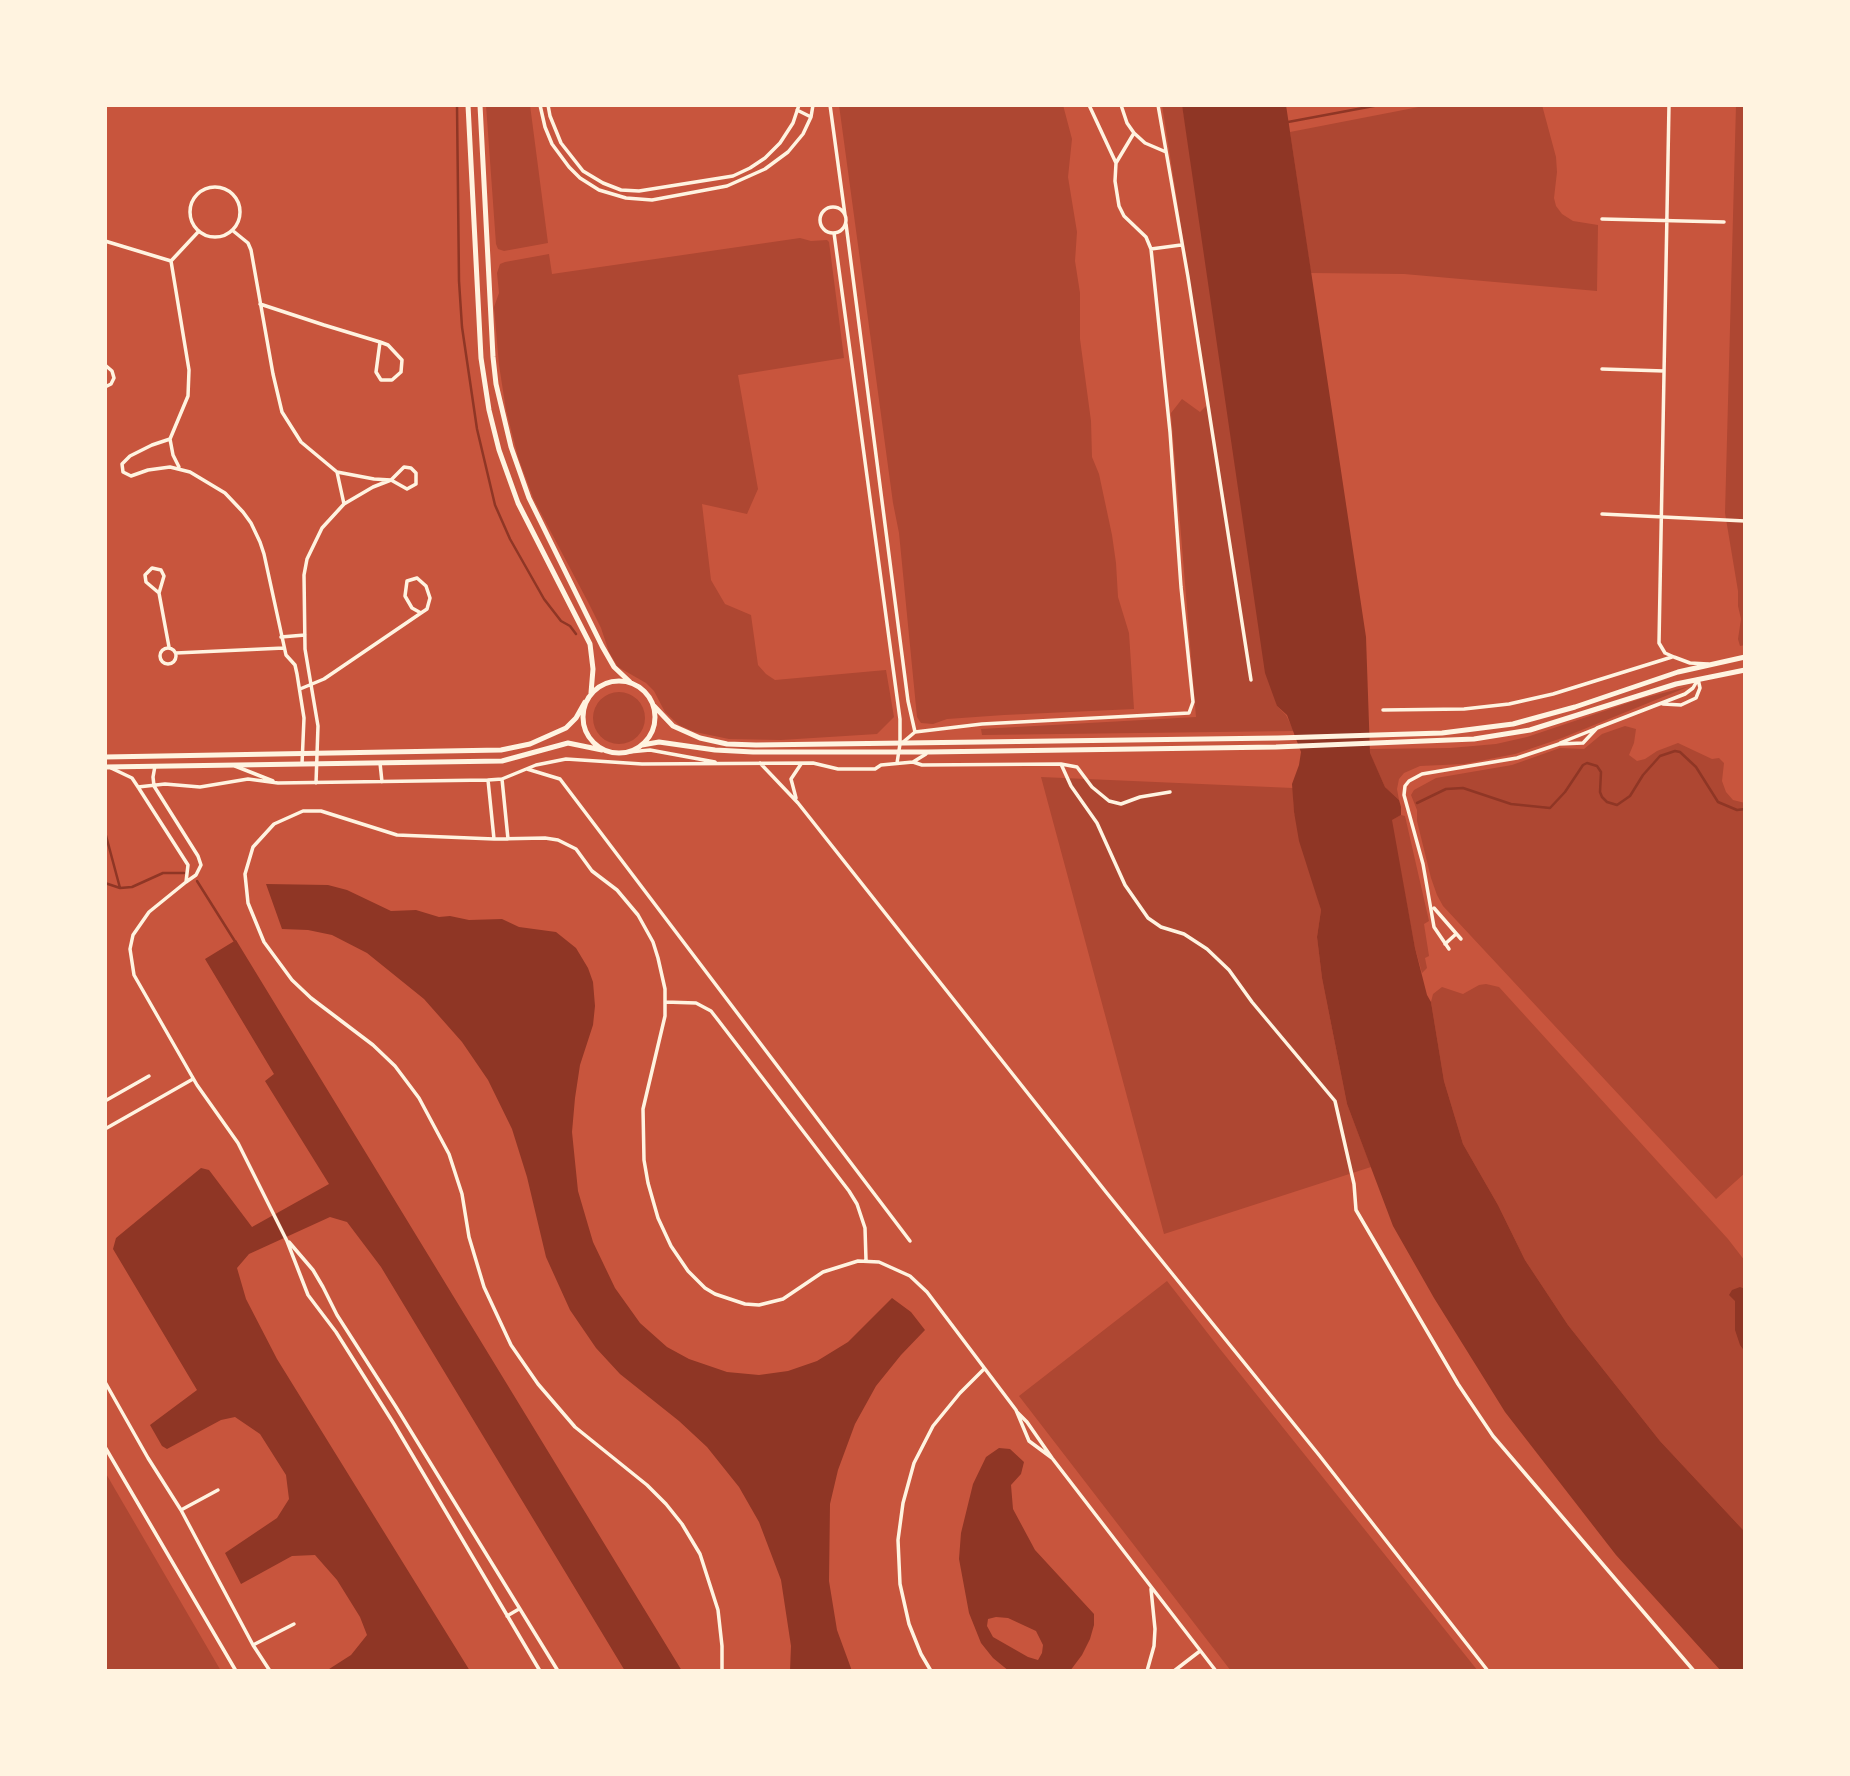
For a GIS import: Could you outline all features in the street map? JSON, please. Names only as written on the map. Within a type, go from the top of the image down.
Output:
[{"type":"main road","points":[[468,105],[481,358],[489,410],[499,450],[518,503],[592,647],[591,693]]},
{"type":"main road","points":[[480,105],[493,357],[498,396],[521,479],[539,521],[614,667],[630,682],[640,687],[661,716],[700,738],[727,744],[900,744],[1278,738],[1477,730],[1513,724],[1574,707],[1678,671],[1745,657]]},
{"type":"main road","points":[[107,767],[502,761],[568,743],[620,753],[659,742],[753,752],[928,752],[1276,747],[1474,739],[1506,736],[1635,696],[1745,670]]},
{"type":"main road","points":[[105,757],[500,750],[530,744],[566,728],[576,718],[591,693],[609,681],[630,682]]},
{"type":"main road","points":[[585,702],[583,724],[593,743],[602,750]]},
{"type":"main road","points":[[642,745],[654,727],[654,706]]},
{"type":"street","points":[[540,105],[552,144],[580,178],[599,190],[626,198],[652,200],[741,182],[765,169],[803,134],[813,105]]},
{"type":"street","points":[[548,105],[553,126],[567,153],[583,171],[621,190],[650,191],[733,176],[765,158],[785,135],[798,108],[811,117]]},
{"type":"street","points":[[830,105],[910,718],[915,732]]},
{"type":"street","points":[[1089,105],[1116,163]]},
{"type":"street","points":[[1121,105],[1133,133],[1145,143],[1166,152]]},
{"type":"street","points":[[1158,105],[1190,289],[1251,680]]},
{"type":"street","points":[[1669,105],[1659,643],[1665,653],[1674,657],[1690,663],[1710,664]]},
{"type":"street","points":[[900,744],[915,732],[982,724],[1189,713],[1193,702],[1151,249],[1146,237],[1124,216],[1119,206],[1115,181],[1116,163],[1133,133]]},
{"type":"street","points":[[785,135],[794,144]]},
{"type":"street","points":[[214,188],[229,192],[238,203],[239,218],[232,230],[219,237],[205,235],[199,231],[191,219],[192,204],[201,192],[214,188]]},
{"type":"street","points":[[845,215],[835,206],[826,208],[820,214],[821,227],[834,233],[846,224]]},
{"type":"street","points":[[1602,219],[1724,222]]},
{"type":"street","points":[[232,230],[248,243],[278,401],[285,419],[301,442],[337,472],[391,480],[407,489],[416,484],[417,477],[411,468],[404,467],[391,480],[344,504],[322,528],[307,559],[304,575],[305,635],[310,686],[318,726],[316,783]]},
{"type":"street","points":[[171,261],[199,231]]},
{"type":"street","points":[[834,233],[900,719],[897,763]]},
{"type":"street","points":[[105,241],[171,261]]},
{"type":"street","points":[[1151,249],[1181,245]]},
{"type":"street","points":[[171,261],[190,385],[170,439],[170,446],[176,464],[181,469],[225,493],[243,512],[260,542],[285,655],[295,665],[300,689],[303,718],[302,764]]},
{"type":"street","points":[[260,304],[380,342],[394,349],[402,360],[401,372],[392,380],[381,380],[376,372],[380,342]]},
{"type":"street","points":[[105,365],[112,371],[114,378],[111,384],[105,387]]},
{"type":"street","points":[[1602,369],[1664,371]]},
{"type":"street","points":[[170,439],[130,456],[121,468],[131,476],[159,468],[181,469]]},
{"type":"street","points":[[863,449],[875,447]]},
{"type":"street","points":[[337,472],[344,504]]},
{"type":"street","points":[[1602,514],[1745,521]]},
{"type":"street","points":[[159,593],[146,582],[145,575],[152,568],[161,570],[164,576],[159,593],[169,648],[176,653],[284,648]]},
{"type":"street","points":[[300,689],[324,679],[421,613],[430,604],[429,592],[423,582],[417,578],[410,579],[405,586],[405,596],[412,608],[421,613]]},
{"type":"street","points":[[887,623],[897,622]]},
{"type":"street","points":[[281,637],[305,635]]},
{"type":"street","points":[[169,648],[162,650],[160,654],[163,662],[172,663],[177,657],[176,653]]},
{"type":"street","points":[[1383,710],[1464,709],[1509,704],[1553,694],[1674,657]]},
{"type":"street","points":[[295,665],[307,662]]},
{"type":"street","points":[[1661,704],[1689,702],[1699,693],[1698,679]]},
{"type":"street","points":[[1449,949],[1436,931],[1404,795],[1409,781],[1422,774],[1517,758],[1559,744],[1685,694],[1693,688],[1698,679]]},
{"type":"street","points":[[1559,744],[1583,743],[1597,728]]},
{"type":"street","points":[[629,752],[666,752],[717,763]]},
{"type":"street","points":[[913,762],[928,752]]},
{"type":"street","points":[[138,786],[165,784],[200,787],[248,779],[278,783],[488,780],[502,779],[525,769],[566,759],[615,763],[813,763],[838,769],[875,769],[881,765],[913,762],[922,765],[1061,764],[1077,767],[1109,801],[1121,804],[1140,797],[1170,792]]},
{"type":"street","points":[[380,763],[382,782]]},
{"type":"street","points":[[760,763],[798,803],[1106,1192],[1319,1455],[1488,1671]]},
{"type":"street","points":[[229,764],[278,783]]},
{"type":"street","points":[[798,803],[791,779],[800,764]]},
{"type":"street","points":[[1061,764],[1071,786],[1097,823],[1125,886],[1148,918],[1161,927],[1184,934],[1207,949],[1229,970],[1252,1003],[1335,1101],[1354,1184],[1356,1210],[1458,1384],[1493,1436],[1694,1671]]},
{"type":"street","points":[[155,766],[154,786],[201,865],[196,875],[149,912],[133,935],[130,949],[134,975],[193,1079],[238,1143],[287,1241],[308,1295],[329,1321],[540,1671]]},
{"type":"street","points":[[107,767],[123,772],[138,786],[188,865],[186,883]]},
{"type":"street","points":[[525,769],[560,779],[911,1241]]},
{"type":"street","points":[[502,779],[508,839]]},
{"type":"street","points":[[488,780],[494,839]]},
{"type":"street","points":[[722,1671],[721,1629],[713,1591],[700,1554],[666,1504],[647,1485],[575,1427],[524,1366],[484,1287],[453,1167],[427,1110],[395,1066],[373,1045],[292,981],[264,942],[248,903],[245,874],[253,847],[274,824],[303,811],[334,814],[397,835],[545,838],[576,849],[592,871],[617,890],[638,915],[653,942],[663,976],[663,1031],[649,1077],[643,1109],[644,1160],[658,1218],[671,1246],[688,1271],[705,1288],[723,1298],[759,1305],[783,1299],[835,1266],[866,1260],[893,1267],[911,1276],[927,1292],[984,1369],[1034,1430],[1052,1458],[1216,1671]]},
{"type":"street","points":[[1432,906],[1461,939]]},
{"type":"street","points":[[1445,944],[1456,934]]},
{"type":"street","points":[[665,1002],[687,1001],[704,1006],[727,1030],[857,1204],[864,1228],[866,1260]]},
{"type":"street","points":[[105,1101],[149,1076]]},
{"type":"street","points":[[105,1129],[193,1079]]},
{"type":"street","points":[[287,1241],[313,1270],[337,1315],[558,1671]]},
{"type":"street","points":[[329,1321],[337,1315]]},
{"type":"street","points":[[931,1671],[909,1624],[900,1584],[898,1540],[903,1503],[914,1463],[933,1426],[953,1400],[984,1369]]},
{"type":"street","points":[[105,1382],[181,1510],[253,1646],[270,1671]]},
{"type":"street","points":[[1016,1410],[1029,1441],[1052,1458]]},
{"type":"street","points":[[105,1447],[236,1671]]},
{"type":"street","points":[[414,1459],[424,1454]]},
{"type":"street","points":[[181,1510],[218,1490]]},
{"type":"street","points":[[1147,1671],[1154,1646],[1155,1629],[1150,1587]]},
{"type":"street","points":[[507,1616],[519,1609]]},
{"type":"street","points":[[253,1646],[294,1624]]},
{"type":"street","points":[[1174,1671],[1200,1650]]},
{"type":"shaded area","points":[[486,105],[530,105],[548,243],[504,251],[498,249]]},
{"type":"shaded area","points":[[839,105],[1063,105],[1072,139],[1068,177],[1077,232],[1075,261],[1080,293],[1080,339],[1091,421],[1092,457],[1099,474],[1112,535],[1118,597],[1129,633],[1134,709],[947,719],[933,724],[921,723],[917,717],[899,533]]},
{"type":"shaded area","points":[[1162,105],[1182,105],[1277,706],[1286,715],[1294,731],[982,735],[981,729],[1196,717],[1171,413],[1182,399],[1200,412],[1209,403]]},
{"type":"shaded area","points":[[1182,105],[1286,105],[1366,637],[1370,753],[1385,787],[1399,800],[1401,807],[1401,815],[1392,820],[1415,948],[1431,1002],[1444,1081],[1463,1144],[1498,1205],[1525,1260],[1568,1325],[1660,1441],[1745,1532],[1745,1671],[1721,1671],[1616,1555],[1505,1412],[1393,1226],[1347,1104],[1322,978],[1317,937],[1321,910],[1299,841],[1294,812],[1292,784],[1301,752],[1287,715],[1277,706],[1265,673]]},
{"type":"shaded area","points":[[1429,105],[1542,105],[1556,157],[1556,206],[1573,221],[1598,225],[1597,291],[1404,274],[1311,273],[1290,132]]},
{"type":"shaded area","points":[[1736,105],[1745,105],[1745,645],[1740,646],[1738,591],[1725,513]]},
{"type":"shaded area","points":[[800,238],[829,242],[844,358],[738,375],[758,489],[747,514],[702,504],[711,580],[725,604],[751,615],[758,665],[766,674],[775,680],[886,670],[894,717],[877,734],[781,740],[729,739],[695,732],[679,725],[665,712],[654,691],[646,683],[618,667],[609,652],[601,628],[534,500],[518,457],[506,410],[499,365],[494,307],[499,293],[497,273],[500,264],[505,262],[549,254],[552,274]]},
{"type":"shaded area","points":[[1690,686],[1562,738],[1515,754],[1464,764],[1420,766],[1404,773],[1399,779],[1399,800],[1385,787],[1370,754],[1370,749],[1450,748],[1496,744],[1527,737],[1640,699]]},
{"type":"shaded area","points":[[619,692],[629,694],[637,700],[643,708],[643,728],[637,736],[629,742],[619,744],[609,742],[601,736],[595,728],[593,718],[595,708],[601,700],[609,694]]},
{"type":"shaded area","points":[[1625,726],[1636,729],[1629,755],[1637,761],[1678,743],[1712,759],[1719,758],[1724,763],[1722,781],[1726,792],[1733,800],[1745,803],[1745,1173],[1716,1199],[1443,906],[1431,878],[1417,821],[1417,810],[1411,795],[1414,790],[1436,778],[1512,765],[1560,748],[1584,749],[1602,734]]},
{"type":"shaded area","points":[[1041,777],[1293,788],[1294,812],[1321,910],[1317,937],[1322,978],[1347,1104],[1371,1167],[1164,1234]]},
{"type":"shaded area","points":[[1405,816],[1429,921],[1424,924],[1429,956],[1425,958],[1427,968],[1422,973],[1391,820]]},
{"type":"shaded area","points":[[266,884],[328,885],[347,890],[391,911],[416,910],[439,917],[469,920],[502,919],[519,927],[556,932],[576,948],[593,982],[595,1006],[593,1025],[580,1065],[575,1098],[572,1132],[578,1191],[593,1242],[615,1288],[640,1323],[667,1347],[689,1359],[727,1372],[759,1375],[788,1371],[817,1361],[848,1342],[892,1298],[911,1312],[925,1330],[876,1386],[855,1424],[838,1470],[830,1504],[829,1581],[837,1630],[852,1671],[790,1671],[791,1646],[781,1580],[759,1522],[739,1487],[707,1447],[620,1374],[596,1348],[570,1310],[546,1257],[527,1177],[512,1129],[488,1080],[462,1042],[424,999],[367,953],[332,935],[308,930],[282,929]]},
{"type":"shaded area","points":[[236,940],[682,1671],[625,1671],[381,1267],[347,1222],[330,1217],[249,1254],[237,1268],[246,1299],[277,1359],[470,1671],[326,1671],[351,1655],[367,1635],[360,1617],[337,1580],[315,1555],[292,1556],[241,1584],[225,1553],[277,1518],[289,1499],[286,1475],[260,1434],[235,1417],[221,1420],[167,1449],[162,1446],[150,1425],[197,1390],[113,1249],[116,1238],[201,1168],[209,1170],[252,1227],[329,1184],[265,1081],[274,1074],[205,959]]},
{"type":"shaded area","points":[[1486,984],[1499,987],[1745,1261],[1745,1532],[1660,1441],[1568,1325],[1525,1260],[1498,1205],[1463,1144],[1444,1081],[1431,1002],[1433,994],[1442,987],[1463,994]]},
{"type":"shaded area","points":[[1167,1281],[1478,1671],[1231,1671],[1019,1396]]},
{"type":"shaded area","points":[[1740,1287],[1745,1289],[1745,1352],[1735,1330],[1735,1301],[1729,1295],[1732,1290]]},
{"type":"shaded area","points":[[999,1448],[1010,1449],[1024,1462],[1021,1474],[1011,1485],[1013,1509],[1035,1550],[1094,1614],[1090,1639],[1070,1671],[1009,1671],[993,1658],[981,1643],[969,1613],[959,1559],[961,1533],[973,1484],[986,1457]],"holes":[[[1008,1618],[1036,1631],[1043,1645],[1038,1660],[993,1637],[987,1626],[988,1619]]]},
{"type":"shaded area","points":[[105,1472],[221,1671],[105,1671]]},
{"type":"waterway","points":[[457,105],[459,281],[462,327],[477,429],[495,505],[510,539],[544,599],[561,621],[570,626],[576,634]]},
{"type":"waterway","points":[[1288,122],[1379,105]]},
{"type":"waterway","points":[[1417,803],[1446,789],[1463,788],[1511,804],[1550,808],[1587,763],[1597,766],[1601,772],[1602,797],[1617,805],[1630,796],[1643,775],[1660,756],[1675,751],[1680,752],[1696,767],[1718,802],[1737,810],[1745,809]]},
{"type":"waterway","points":[[105,832],[120,888],[105,883]]},
{"type":"waterway","points":[[120,888],[132,887],[163,873],[184,873]]},
{"type":"waterway","points":[[197,881],[236,943]]}]
